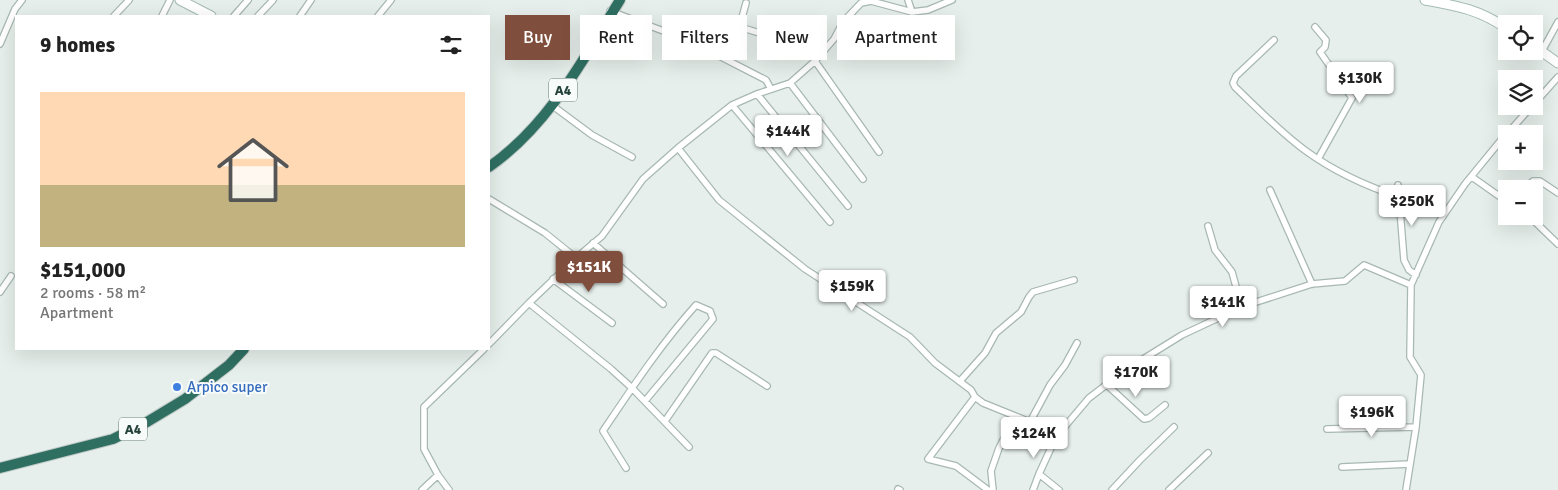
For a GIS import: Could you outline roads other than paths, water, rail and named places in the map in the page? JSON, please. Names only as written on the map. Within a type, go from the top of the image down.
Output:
[{"type":"highway","name":"A4","points":[[490,166],[505,156],[536,126],[553,106],[610,12],[615,0]]},
{"type":"highway","name":"A4","points":[[490,161],[502,153],[534,123],[620,0]]},
{"type":"highway","name":"A4","points":[[0,463],[96,440],[120,432],[183,395],[227,363],[236,350]]},
{"type":"highway","name":"A4","points":[[0,468],[113,439],[147,422],[185,399],[243,350]]},
{"type":"street","points":[[0,44],[15,9],[22,0]]},
{"type":"street","points":[[115,15],[128,0]]},
{"type":"street","points":[[162,15],[170,0]]},
{"type":"street","points":[[180,0],[198,14]]},
{"type":"street","points":[[235,15],[248,0]]},
{"type":"street","points":[[259,15],[273,0]]},
{"type":"street","points":[[301,15],[310,0]]},
{"type":"street","points":[[379,15],[391,0]]},
{"type":"street","points":[[908,0],[912,12]]},
{"type":"street","points":[[827,47],[834,39],[843,22],[862,3],[871,1],[912,12],[928,10],[952,0]]},
{"type":"street","points":[[1425,0],[1464,7],[1498,22]]},
{"type":"street","points":[[746,3],[740,25],[743,28],[757,32]]},
{"type":"street","points":[[610,12],[690,41],[766,80],[771,89]]},
{"type":"street","points":[[1543,42],[1558,22]]},
{"type":"street","points":[[1315,26],[1326,40],[1325,47],[1320,52],[1352,98],[1318,159]]},
{"type":"street","points":[[1274,40],[1236,76],[1233,83],[1235,87],[1306,151],[1345,175],[1399,197]]},
{"type":"street","points":[[1543,52],[1558,63]]},
{"type":"street","points":[[490,343],[528,303],[602,236],[643,179],[678,148],[732,105],[790,83],[815,61],[879,152]]},
{"type":"street","points":[[1543,94],[1558,77]]},
{"type":"street","points":[[790,83],[863,179]]},
{"type":"street","points":[[757,94],[848,206]]},
{"type":"street","points":[[732,105],[830,222]]},
{"type":"street","points":[[553,106],[592,136],[632,158]]},
{"type":"street","points":[[1514,125],[1524,115]]},
{"type":"street","points":[[1406,490],[1416,427],[1420,375],[1410,357],[1411,285],[1439,222],[1465,184],[1498,143]]},
{"type":"street","points":[[678,148],[719,200],[806,270],[910,337],[935,363],[971,390],[975,397],[983,403],[1030,422],[1056,437]]},
{"type":"street","points":[[1472,177],[1498,195]]},
{"type":"street","points":[[1543,183],[1558,193]]},
{"type":"street","points":[[1398,184],[1404,260],[1409,270],[1416,275]]},
{"type":"street","points":[[1270,190],[1312,284]]},
{"type":"street","points":[[490,200],[545,233],[576,258]]},
{"type":"street","points":[[1539,225],[1558,244]]},
{"type":"street","points":[[1208,226],[1215,250],[1232,272],[1238,294],[1244,306]]},
{"type":"street","points":[[593,244],[663,304]]},
{"type":"street","points":[[1033,490],[1056,437],[1089,398],[1127,369],[1182,335],[1244,306],[1312,284],[1345,282],[1364,265],[1411,285]]},
{"type":"street","points":[[0,292],[11,276]]},
{"type":"street","points":[[553,280],[612,323]]},
{"type":"street","points":[[960,381],[985,353],[996,333],[1021,312],[1033,292],[1074,280]]},
{"type":"street","points":[[528,303],[611,369],[665,421],[689,448]]},
{"type":"street","points":[[626,468],[602,431],[680,323],[696,305],[710,311],[713,319],[645,401]]},
{"type":"street","points":[[1030,422],[1050,385],[1065,365],[1077,343]]},
{"type":"street","points":[[449,490],[438,475],[424,449],[424,407],[483,350]]},
{"type":"street","points":[[665,421],[712,353],[716,353],[767,386]]},
{"type":"street","points":[[1107,385],[1144,419],[1149,418],[1165,404]]},
{"type":"street","points":[[975,397],[928,459],[956,466],[988,490]]},
{"type":"street","points":[[993,490],[991,471],[999,448],[1015,417]]},
{"type":"street","points":[[1327,429],[1416,427]]},
{"type":"street","points":[[1112,490],[1174,428]]},
{"type":"street","points":[[1169,490],[1208,453]]},
{"type":"street","points":[[1342,467],[1410,464]]},
{"type":"street","points":[[1039,474],[1059,490]]},
{"type":"street","points":[[422,490],[438,475]]},
{"type":"place","name":"Arpico super","points":[[177,387]]}]
